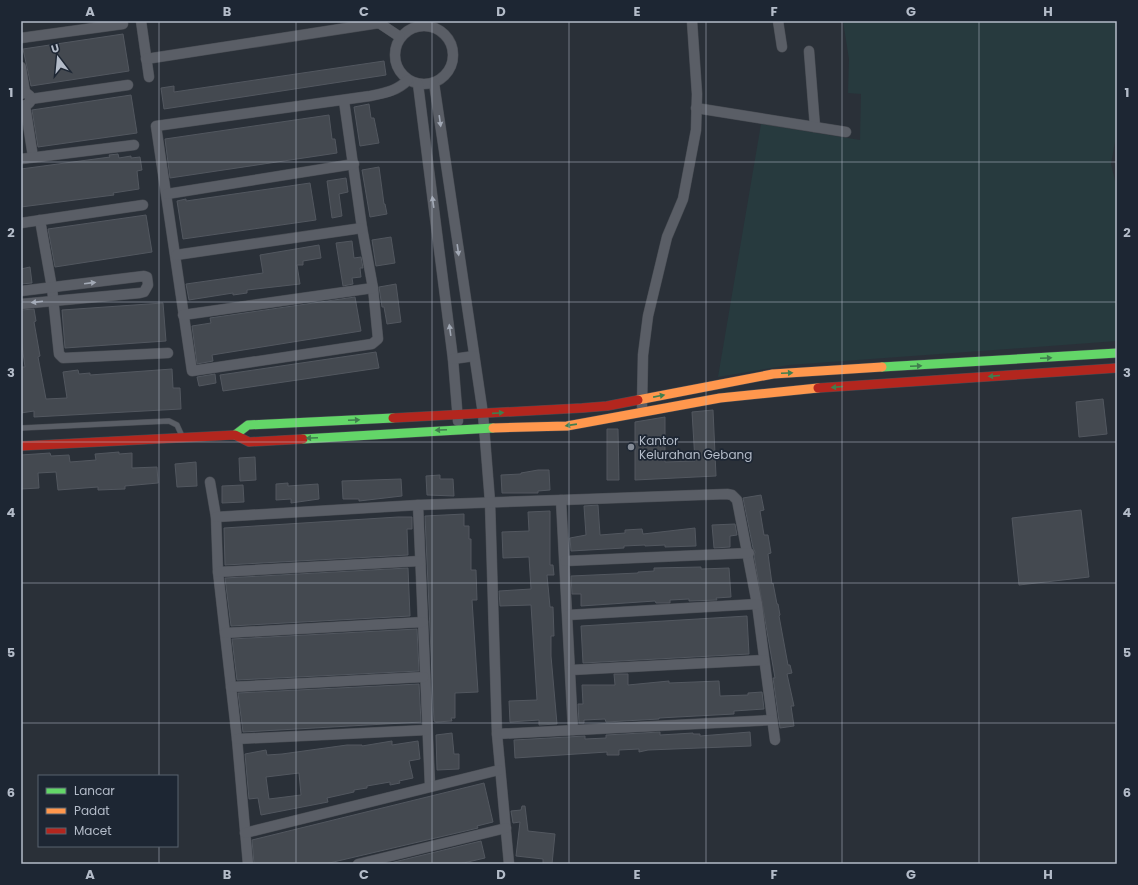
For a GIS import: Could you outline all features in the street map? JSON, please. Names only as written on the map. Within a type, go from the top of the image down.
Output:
[{"type":"street","points":[[141,21],[149,77]]},
{"type":"street","points":[[642,411],[643,355],[648,316],[667,236],[683,199],[696,130],[692,21]]},
{"type":"street","points":[[778,21],[782,47]]},
{"type":"street","points":[[146,59],[379,22],[400,37]]},
{"type":"street","points":[[21,38],[123,24]]},
{"type":"street","points":[[344,101],[362,228],[373,288],[378,338],[372,344],[192,371],[156,126],[344,101],[390,92],[413,82],[434,83],[446,74],[451,66],[453,48],[449,39],[443,32],[434,27],[425,25],[416,26],[407,30],[400,37],[396,46],[395,60],[401,74],[413,82],[453,359],[458,429]]},
{"type":"street","points":[[809,51],[815,127]]},
{"type":"street","points":[[21,67],[24,100],[34,157]]},
{"type":"street","points":[[434,83],[483,414],[490,502],[497,734],[508,864]]},
{"type":"street","points":[[24,100],[128,85]]},
{"type":"street","points":[[696,108],[846,132]]},
{"type":"street","points":[[21,160],[34,157],[134,145]]},
{"type":"street","points":[[167,194],[354,164]]},
{"type":"street","points":[[21,222],[143,205]]},
{"type":"street","points":[[40,220],[52,288],[59,354],[63,358],[168,353]]},
{"type":"street","points":[[176,255],[362,228]]},
{"type":"street","points":[[21,292],[144,276],[147,277],[148,285],[144,292],[140,293],[21,304]]},
{"type":"street","points":[[183,315],[373,288]]},
{"type":"street","points":[[235,435],[248,425],[483,414],[607,406],[773,374],[1117,353]]},
{"type":"street","points":[[453,359],[474,356]]},
{"type":"street","points":[[1026,359],[1026,374]]},
{"type":"street","points":[[21,446],[235,435],[242,440],[249,442],[458,429],[484,430],[567,426],[642,411],[720,398],[854,385],[1117,368]]},
{"type":"street","points":[[853,369],[854,385]]},
{"type":"street","points":[[210,482],[216,517],[218,572],[237,739],[248,864]]},
{"type":"street","points":[[216,517],[418,505],[727,494],[737,500],[748,553],[757,604],[775,740]]},
{"type":"street","points":[[561,500],[574,730]]},
{"type":"street","points":[[418,505],[424,677],[430,786]]},
{"type":"street","points":[[565,561],[748,553]]},
{"type":"street","points":[[218,572],[420,560]]},
{"type":"street","points":[[568,614],[757,604]]},
{"type":"street","points":[[225,633],[423,622]]},
{"type":"street","points":[[571,670],[764,660]]},
{"type":"street","points":[[231,687],[424,677]]},
{"type":"street","points":[[497,734],[772,720]]},
{"type":"street","points":[[237,739],[427,730]]},
{"type":"street","points":[[245,833],[499,770]]},
{"type":"street","points":[[358,864],[506,828]]},
{"type":"lane","points":[[21,428],[169,421],[177,425],[182,437]]},
{"type":"green space","points":[[843,21],[1117,21],[1117,131],[1111,164],[1117,189],[1117,341],[789,365],[718,377],[761,124],[860,140],[861,94],[848,93],[849,59]]},
{"type":"building","points":[[123,34],[129,71],[31,86],[23,49]]},
{"type":"building","points":[[384,61],[386,75],[164,109],[161,88],[174,86],[174,92]]},
{"type":"building","points":[[131,95],[137,133],[38,147],[32,110]]},
{"type":"building","points":[[369,104],[371,118],[374,118],[379,143],[360,146],[354,107]]},
{"type":"building","points":[[329,115],[332,139],[335,139],[337,153],[170,178],[165,139]]},
{"type":"building","points":[[118,154],[119,158],[131,156],[131,158],[140,157],[142,170],[137,171],[139,189],[113,193],[114,195],[21,207],[21,169],[110,157],[109,155]]},
{"type":"building","points":[[379,167],[384,204],[387,214],[370,217],[362,170]]},
{"type":"building","points":[[346,178],[348,192],[339,194],[342,216],[332,218],[327,181]]},
{"type":"building","points":[[310,183],[316,220],[183,239],[177,201],[186,199],[186,201]]},
{"type":"building","points":[[146,215],[152,252],[55,267],[48,229]]},
{"type":"building","points":[[391,237],[395,263],[376,266],[372,240]]},
{"type":"building","points":[[352,241],[354,258],[361,257],[363,268],[360,268],[361,277],[352,278],[353,284],[343,286],[336,243]]},
{"type":"building","points":[[319,245],[321,258],[303,261],[303,265],[297,265],[300,284],[247,290],[247,293],[233,295],[233,293],[189,300],[186,284],[263,273],[260,255]]},
{"type":"building","points":[[30,267],[32,283],[21,284],[21,269]]},
{"type":"building","points":[[396,284],[401,322],[387,324],[384,307],[382,307],[379,287]]},
{"type":"building","points":[[355,297],[361,331],[212,355],[213,361],[197,364],[192,326],[211,323],[210,318]]},
{"type":"building","points":[[163,303],[166,341],[65,348],[62,310]]},
{"type":"building","points":[[34,309],[36,321],[34,322],[40,356],[38,357],[46,399],[67,398],[63,372],[78,370],[79,374],[90,373],[90,375],[172,369],[173,388],[180,388],[181,409],[34,417],[34,411],[21,413],[21,367],[25,367],[21,338],[21,310]]},
{"type":"building","points":[[376,352],[379,368],[223,391],[220,375]]},
{"type":"building","points":[[215,374],[216,383],[199,386],[197,377]]},
{"type":"building","points":[[1103,399],[1107,434],[1079,437],[1076,402]]},
{"type":"building","points":[[713,410],[716,476],[635,480],[635,422],[665,417],[665,462],[695,461],[692,412]]},
{"type":"building","points":[[607,429],[618,429],[619,480],[607,480]]},
{"type":"building","points":[[119,452],[119,454],[132,453],[132,468],[157,467],[158,483],[125,486],[125,489],[98,490],[98,487],[58,490],[56,472],[38,473],[39,488],[21,489],[21,455],[50,453],[51,456],[69,455],[70,462],[96,460],[95,454]]},
{"type":"building","points":[[255,457],[256,480],[240,481],[239,458]]},
{"type":"building","points":[[196,462],[197,486],[177,487],[175,464]]},
{"type":"building","points":[[538,470],[549,470],[550,490],[538,491],[538,493],[502,493],[501,475],[521,474]]},
{"type":"building","points":[[440,475],[440,479],[453,479],[454,496],[427,495],[426,476]]},
{"type":"building","points":[[401,479],[402,496],[359,501],[359,499],[343,499],[342,481]]},
{"type":"building","points":[[288,483],[288,486],[318,484],[319,499],[291,503],[291,499],[276,500],[276,484]]},
{"type":"building","points":[[243,485],[244,502],[222,503],[222,486]]},
{"type":"building","points":[[761,495],[764,510],[760,511],[764,535],[768,535],[771,553],[768,554],[772,584],[773,583],[778,604],[788,665],[790,665],[792,673],[787,674],[794,706],[791,706],[794,726],[780,728],[773,678],[775,678],[754,556],[755,552],[743,498]]},
{"type":"building","points":[[598,505],[600,535],[625,533],[625,530],[642,529],[643,534],[695,528],[696,546],[665,547],[665,545],[645,545],[624,546],[624,548],[571,551],[570,538],[586,535],[584,506]]},
{"type":"building","points":[[1081,510],[1089,577],[1019,585],[1012,518]]},
{"type":"building","points":[[550,511],[550,565],[553,565],[554,575],[547,575],[550,607],[553,607],[554,636],[551,636],[551,656],[557,724],[539,725],[539,720],[510,722],[509,701],[537,700],[531,605],[500,606],[499,591],[531,589],[529,557],[503,558],[502,532],[529,531],[528,512]]},
{"type":"building","points":[[464,514],[464,526],[469,526],[469,539],[471,539],[471,570],[476,570],[477,600],[472,600],[478,692],[455,693],[455,718],[451,718],[452,721],[436,722],[434,721],[425,516]]},
{"type":"building","points":[[412,517],[412,529],[407,529],[408,555],[225,565],[224,528]]},
{"type":"building","points":[[735,524],[737,535],[730,536],[730,547],[714,548],[712,525]]},
{"type":"building","points":[[701,567],[701,569],[729,568],[731,597],[716,598],[717,600],[670,600],[670,603],[656,603],[655,601],[581,606],[581,594],[572,594],[571,576],[638,573],[654,571],[654,568]]},
{"type":"building","points":[[408,568],[410,616],[231,626],[225,578]]},
{"type":"building","points":[[747,616],[749,654],[583,663],[581,626]]},
{"type":"building","points":[[417,629],[419,671],[237,680],[232,639]]},
{"type":"building","points":[[614,674],[628,674],[628,685],[669,681],[669,683],[719,681],[720,696],[748,695],[748,693],[762,692],[764,709],[734,711],[734,714],[606,722],[605,719],[584,720],[584,723],[579,723],[578,704],[583,704],[582,685],[615,685]]},
{"type":"building","points":[[419,684],[421,722],[243,732],[238,693]]},
{"type":"building","points":[[660,732],[660,735],[693,733],[700,734],[700,736],[750,732],[751,746],[648,750],[639,752],[639,749],[619,750],[619,755],[607,755],[607,752],[515,758],[514,740],[585,736],[585,739],[606,738],[606,735]]},
{"type":"building","points":[[452,733],[454,754],[459,754],[459,769],[437,770],[436,735]]},
{"type":"building","points":[[392,741],[392,745],[418,741],[420,759],[409,761],[413,778],[399,781],[400,783],[390,785],[390,782],[367,786],[367,788],[354,790],[354,792],[327,798],[328,802],[261,815],[258,798],[249,799],[245,754],[266,750],[267,755],[347,745],[362,746]],"holes":[[[299,773],[301,795],[269,799],[266,777]]]},
{"type":"building","points":[[484,783],[493,822],[477,826],[478,828],[325,864],[254,864],[252,840]]},
{"type":"building","points":[[522,806],[525,806],[528,831],[555,834],[552,864],[543,864],[543,859],[516,856],[520,822],[513,823],[511,811],[521,810]]},
{"type":"building","points":[[481,841],[485,858],[459,864],[386,864]]},
{"type":"traffic: fast","points":[[882,367],[1117,353]]},
{"type":"traffic: fast","points":[[235,435],[248,425],[393,418]]},
{"type":"traffic: fast","points":[[303,439],[493,428]]},
{"type":"traffic: slow","points":[[638,400],[773,374],[882,367]]},
{"type":"traffic: slow","points":[[493,428],[567,426],[720,398],[818,388]]},
{"type":"traffic: jam","points":[[818,388],[1117,368]]},
{"type":"traffic: jam","points":[[393,418],[582,408],[607,406],[638,400]]},
{"type":"traffic: jam","points":[[21,446],[235,435],[249,442],[303,439]]},
{"type":"place","name":"Kantor Kelurahan Gebang","points":[[631,447]]}]
